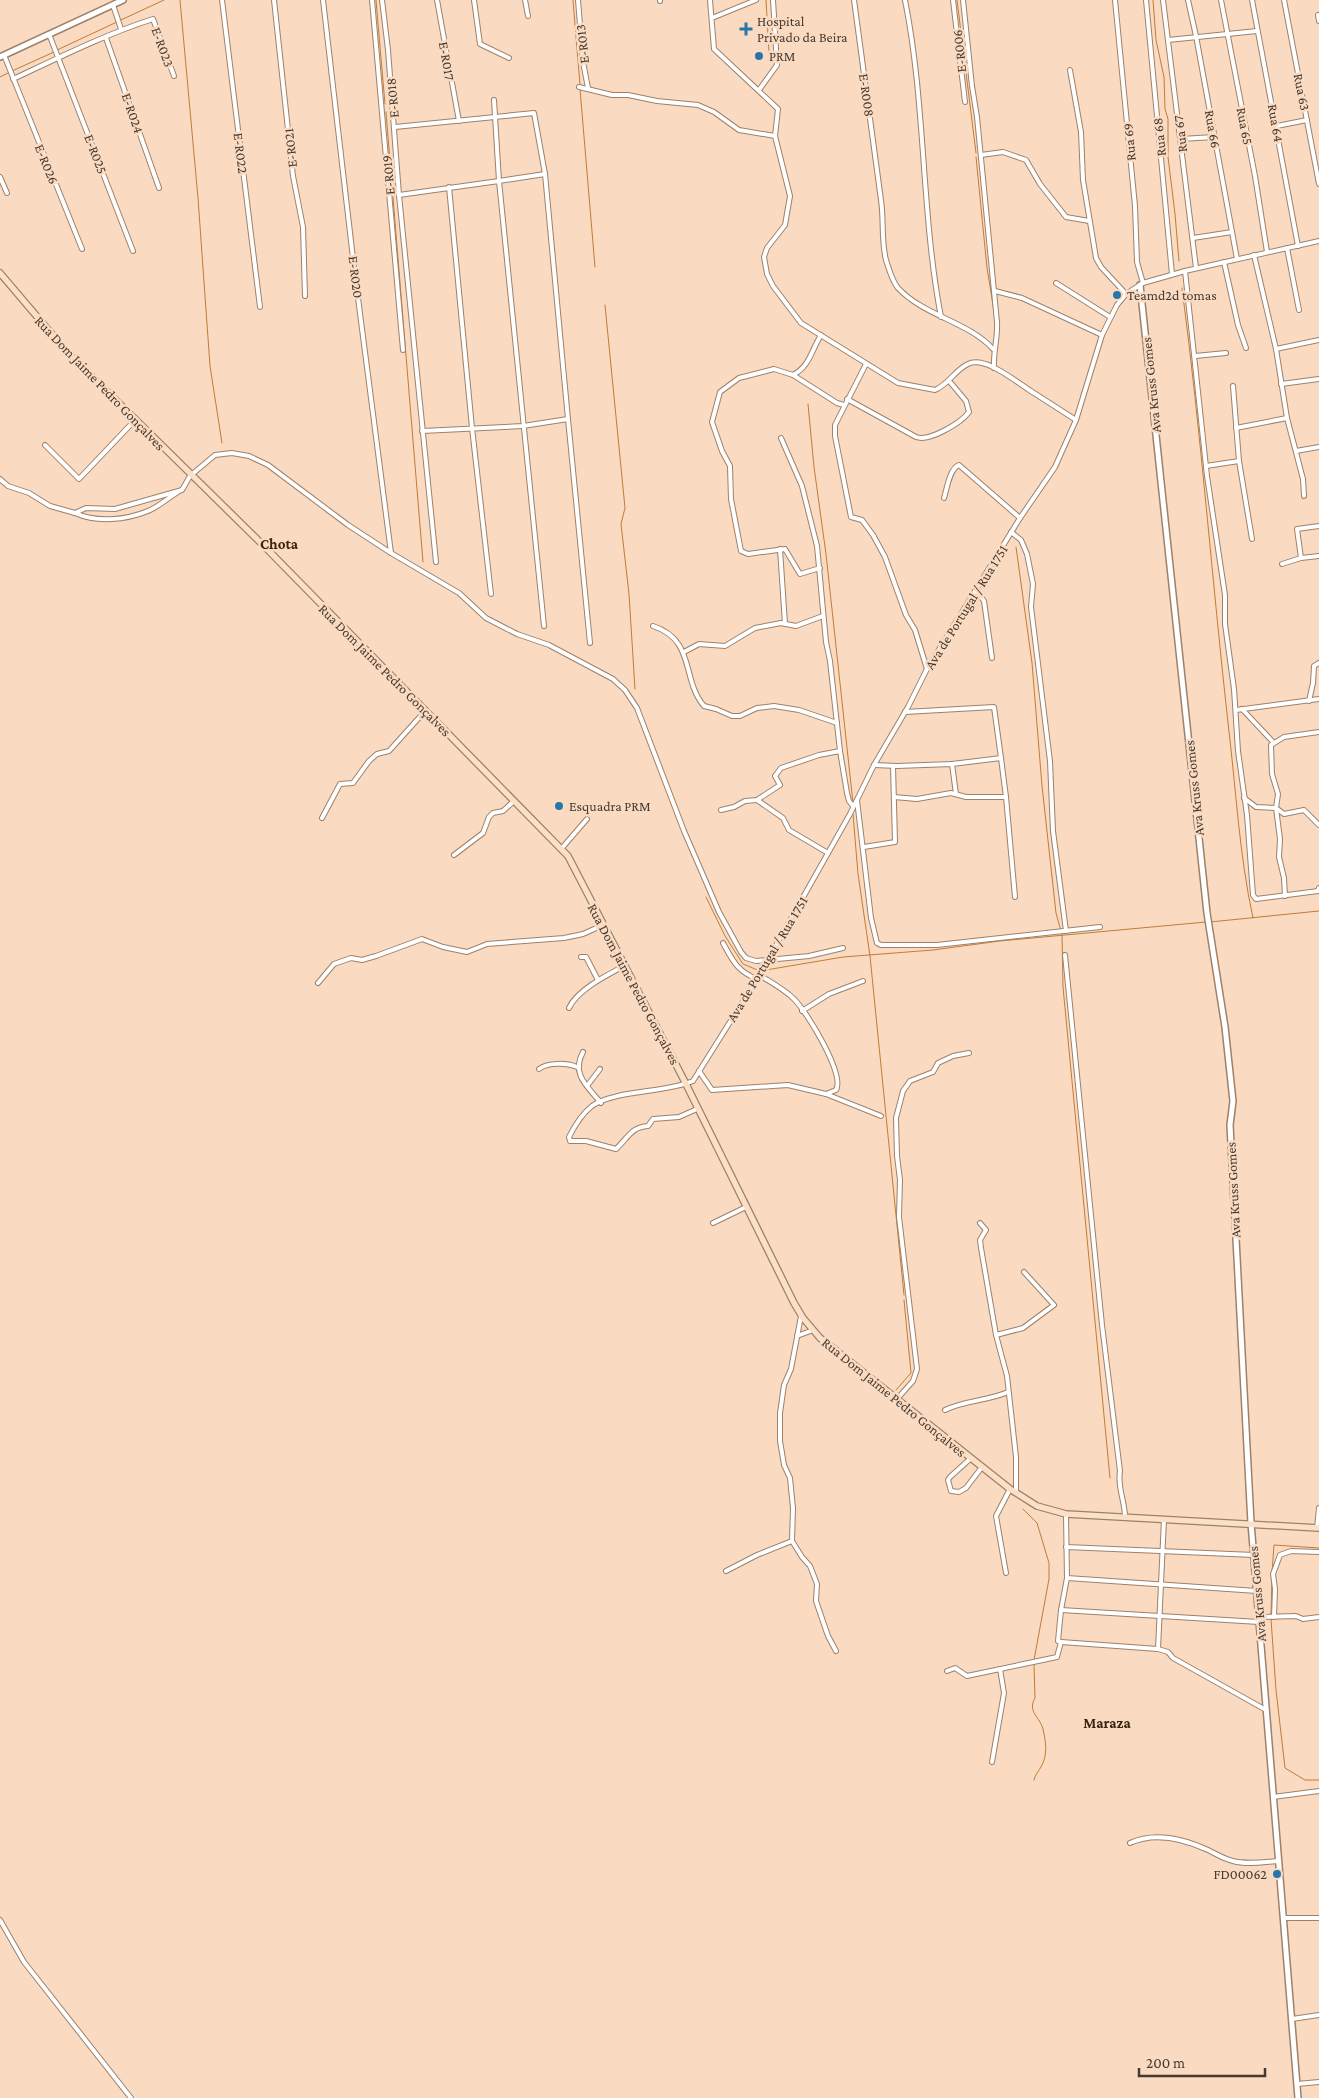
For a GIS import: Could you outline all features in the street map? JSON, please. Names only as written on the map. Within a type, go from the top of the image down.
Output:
[{"type":"main road","name":"Rua Dom Jaime Pedro Gonçalves","points":[[0,273],[68,353],[136,418],[190,476],[266,549],[562,848],[568,856],[686,1084],[801,1314],[813,1330],[850,1363],[1010,1489],[1045,1510],[1066,1514],[1318,1528]]},
{"type":"street","points":[[2,56],[123,0]]},
{"type":"street","name":"E-R022","points":[[222,0],[260,307]]},
{"type":"street","name":"E-R021","points":[[274,0],[293,176],[303,227],[305,296]]},
{"type":"street","name":"E-R020","points":[[323,0],[353,257],[391,553]]},
{"type":"street","name":"E-R019","points":[[372,0],[403,350]]},
{"type":"street","name":"E-R018","points":[[382,0],[395,127],[399,195],[436,562]]},
{"type":"street","name":"E-R017","points":[[437,0],[459,121]]},
{"type":"street","points":[[474,0],[480,44],[508,58]]},
{"type":"street","points":[[525,0],[528,16]]},
{"type":"street","name":"E-R013","points":[[578,0],[583,62],[588,88]]},
{"type":"street","points":[[710,0],[714,49],[778,109],[775,136],[790,196],[785,225],[766,248],[764,257],[767,274],[796,319],[898,383],[935,390],[950,382],[957,372],[968,364],[978,363],[994,368],[1015,379],[1076,420]]},
{"type":"street","points":[[712,18],[756,0]]},
{"type":"street","points":[[759,90],[777,65],[773,0]]},
{"type":"street","name":"E-R008","points":[[854,0],[880,191],[884,251],[892,278],[904,294],[941,317],[981,337],[994,349]]},
{"type":"street","points":[[905,0],[915,63],[928,240],[941,317]]},
{"type":"street","name":"E-R006","points":[[953,0],[965,102]]},
{"type":"street","points":[[963,0],[981,155],[982,182],[998,333],[994,349],[994,368]]},
{"type":"street","name":"Rua 69","points":[[1115,0],[1135,206],[1137,262],[1142,284]]},
{"type":"street","name":"Rua 68","points":[[1146,0],[1172,274]]},
{"type":"street","name":"Rua 67","points":[[1163,0],[1196,268]]},
{"type":"street","name":"Rua 66","points":[[1188,0],[1237,259]]},
{"type":"street","name":"Rua 65","points":[[1222,0],[1263,218],[1267,252]]},
{"type":"street","name":"Rua 64","points":[[1252,0],[1298,246]]},
{"type":"street","name":"Rua 63","points":[[1284,0],[1319,184]]},
{"type":"street","points":[[13,80],[57,56],[106,38],[121,29],[113,5]]},
{"type":"street","points":[[1318,15],[1319,21]]},
{"type":"street","name":"E-R023","points":[[121,29],[153,19],[174,76]]},
{"type":"street","points":[[1168,40],[1257,31]]},
{"type":"street","name":"E-R025","points":[[49,34],[133,251]]},
{"type":"street","name":"E-R024","points":[[106,38],[159,188]]},
{"type":"street","name":"E-R026","points":[[2,56],[82,249]]},
{"type":"street","points":[[1070,70],[1081,132],[1083,180],[1098,263],[1126,294]]},
{"type":"street","points":[[579,87],[612,95],[628,95],[657,101],[698,105],[714,112],[740,130],[775,136]]},
{"type":"street","points":[[494,100],[499,181],[544,626]]},
{"type":"street","points":[[382,109],[392,108]]},
{"type":"street","points":[[395,127],[534,113],[545,174],[590,643]]},
{"type":"street","points":[[1276,126],[1307,120]]},
{"type":"street","points":[[1181,139],[1214,136]]},
{"type":"street","points":[[981,155],[1003,152],[1026,160],[1040,184],[1066,217],[1090,221]]},
{"type":"street","points":[[399,195],[545,174]]},
{"type":"street","points":[[0,177],[7,193]]},
{"type":"street","points":[[449,187],[472,428],[491,594]]},
{"type":"street","points":[[1192,238],[1232,232]]},
{"type":"street","name":"Ava de Portugal / Rua 1751","points":[[686,1084],[693,1081],[758,977],[828,853],[927,669],[1011,532],[1055,467],[1076,420],[1102,335],[1110,317],[1126,294],[1142,284],[1172,274],[1319,242]]},
{"type":"street","points":[[1287,248],[1299,310]]},
{"type":"street","points":[[1254,255],[1276,349],[1287,418],[1303,479],[1304,496]]},
{"type":"street","points":[[1224,262],[1238,325],[1246,348]]},
{"type":"street","points":[[1184,271],[1206,466],[1225,595],[1224,613],[1236,710],[1238,751],[1254,898],[1285,896],[1319,890]]},
{"type":"street","points":[[1056,283],[1110,317]]},
{"type":"street","name":"Ava Kruss Gomes","points":[[1142,284],[1207,913],[1225,1027],[1233,1101],[1230,1135],[1251,1523],[1298,2098]]},
{"type":"street","points":[[994,290],[1022,298],[1102,335]]},
{"type":"street","points":[[793,375],[806,366],[812,350],[821,335]]},
{"type":"street","points":[[1276,349],[1319,340]]},
{"type":"street","points":[[1195,356],[1226,353]]},
{"type":"street","points":[[866,364],[836,422],[835,436],[851,517],[862,520],[885,557],[906,615],[915,630],[927,669]]},
{"type":"street","points":[[820,568],[800,574],[785,548],[748,554],[741,550],[731,500],[730,466],[722,451],[712,422],[720,392],[739,378],[774,369],[793,375],[837,403],[844,405]]},
{"type":"street","points":[[1281,384],[1319,379]]},
{"type":"street","points":[[847,399],[916,437],[922,438],[936,435],[965,417],[969,412],[966,401],[950,382]]},
{"type":"street","points":[[1232,386],[1239,461],[1252,539]]},
{"type":"street","points":[[837,403],[842,411]]},
{"type":"street","points":[[45,445],[79,479],[136,418]]},
{"type":"street","points":[[1236,428],[1287,418]]},
{"type":"street","points":[[422,431],[523,426],[568,419]]},
{"type":"street","points":[[781,438],[802,486],[818,546],[823,616],[840,751],[847,793],[849,801],[853,806]]},
{"type":"street","points":[[1296,451],[1319,447]]},
{"type":"street","points":[[0,480],[8,486],[28,493],[50,506],[86,518],[109,519],[128,517],[150,511],[182,490],[190,476],[215,455],[232,453],[249,456],[268,465],[348,525],[459,593],[486,618],[517,634],[549,645],[613,679],[625,690],[637,708],[684,831],[731,936],[746,958],[756,961],[809,956],[843,948]]},
{"type":"street","points":[[1206,466],[1239,461]]},
{"type":"street","points":[[944,498],[953,470],[959,465],[1020,518]]},
{"type":"street","points":[[75,513],[86,508],[115,510],[182,490]]},
{"type":"street","points":[[1301,558],[1297,529],[1319,526]]},
{"type":"street","points":[[1011,532],[1025,546],[1034,584],[1031,607],[1050,762],[1053,831],[1066,931]]},
{"type":"street","points":[[780,549],[785,624]]},
{"type":"street","points":[[1282,564],[1301,558],[1319,556]]},
{"type":"street","points":[[976,590],[984,601],[992,658]]},
{"type":"street","points":[[684,652],[699,644],[725,646],[752,628],[785,624],[796,626],[823,616]]},
{"type":"street","points":[[653,626],[672,635],[684,652],[694,685],[704,706],[732,716],[740,716],[757,708],[774,706],[799,710],[837,723]]},
{"type":"street","points":[[1309,700],[1314,666],[1319,663]]},
{"type":"street","points":[[1236,710],[1319,699]]},
{"type":"street","points":[[905,712],[994,707],[1006,796],[1015,897]]},
{"type":"street","points":[[1242,709],[1273,742]]},
{"type":"street","points":[[322,818],[340,784],[353,783],[376,754],[389,751],[426,710]]},
{"type":"street","points":[[1273,742],[1294,735],[1319,732]]},
{"type":"street","points":[[1273,742],[1271,750],[1272,774],[1278,794],[1276,808],[1280,839],[1279,857],[1284,878],[1285,896]]},
{"type":"street","points":[[721,810],[734,807],[745,800],[757,800],[780,785],[775,776],[781,768],[819,755],[840,751]]},
{"type":"street","points":[[874,765],[952,764],[1001,758]]},
{"type":"street","points":[[952,764],[956,794]]},
{"type":"street","points":[[864,847],[895,842],[893,766]]},
{"type":"street","points":[[894,797],[917,799],[945,794],[979,798],[1006,796]]},
{"type":"street","points":[[1244,798],[1256,807],[1276,808],[1284,814],[1304,810],[1319,826]]},
{"type":"street","points":[[757,800],[783,818],[789,830],[828,853]]},
{"type":"street","points":[[857,800],[875,937],[881,945],[937,945],[1100,926]]},
{"type":"street","points":[[454,855],[483,833],[489,817],[493,813],[503,811],[514,801]]},
{"type":"street","points":[[562,848],[587,819]]},
{"type":"street","points":[[318,984],[334,964],[351,958],[362,960],[422,939],[443,947],[467,952],[483,944],[564,938],[583,934],[603,925]]},
{"type":"street","points":[[723,943],[738,969],[745,974],[758,977],[792,997],[802,1011],[826,1049],[838,1075],[837,1088],[834,1092],[826,1094]]},
{"type":"street","points":[[1065,955],[1076,1045],[1077,1084],[1085,1142],[1102,1325],[1120,1471],[1118,1481],[1125,1504],[1126,1517]]},
{"type":"street","points":[[580,957],[586,957],[598,980]]},
{"type":"street","points":[[570,1008],[575,998],[598,980],[624,966]]},
{"type":"street","points":[[802,1011],[829,994],[863,981]]},
{"type":"street","points":[[582,1052],[577,1067],[581,1078],[600,1102]]},
{"type":"street","points":[[897,1399],[913,1381],[917,1369],[899,1217],[900,1180],[897,1156],[897,1110],[902,1091],[910,1081],[933,1072],[938,1063],[953,1056],[969,1053]]},
{"type":"street","points":[[539,1069],[545,1064],[573,1065],[577,1067]]},
{"type":"street","points":[[587,1086],[600,1069]]},
{"type":"street","points":[[699,1071],[712,1090],[788,1085],[826,1094],[880,1116]]},
{"type":"street","points":[[686,1084],[634,1093],[600,1102],[592,1106],[574,1128],[569,1137],[570,1141],[586,1141],[616,1149],[638,1127],[648,1126],[653,1119],[679,1117],[697,1109]]},
{"type":"street","points":[[713,1223],[746,1207]]},
{"type":"street","points":[[980,1223],[986,1230],[980,1240],[981,1248],[996,1335],[1004,1362],[1016,1457],[1016,1493]]},
{"type":"street","points":[[996,1335],[1023,1328],[1054,1305],[1024,1272]]},
{"type":"street","points":[[801,1314],[791,1369],[784,1385],[780,1413],[780,1440],[784,1465],[790,1478],[793,1508],[792,1541],[810,1566],[817,1584],[816,1601],[828,1636],[836,1651]]},
{"type":"street","points":[[797,1336],[813,1330]]},
{"type":"street","points":[[945,1410],[958,1405],[994,1398],[1008,1392]]},
{"type":"street","points":[[971,1458],[948,1480],[951,1491],[959,1492],[966,1488],[982,1467]]},
{"type":"street","points":[[1006,1573],[996,1516],[1010,1489]]},
{"type":"street","points":[[1318,1528],[1319,1508]]},
{"type":"street","points":[[947,1671],[955,1668],[966,1676],[1056,1659],[1060,1642],[1058,1640],[1061,1610],[1067,1578],[1066,1514]]},
{"type":"street","points":[[1158,1649],[1164,1519]]},
{"type":"street","points":[[726,1571],[757,1555],[792,1541]]},
{"type":"street","points":[[1066,1547],[1162,1553],[1254,1555]]},
{"type":"street","points":[[1272,1617],[1276,1589],[1273,1574],[1280,1556],[1291,1551],[1319,1552]]},
{"type":"street","points":[[1067,1578],[1257,1591]]},
{"type":"street","points":[[1061,1610],[1159,1617],[1259,1619],[1296,1616],[1303,1619],[1319,1617]]},
{"type":"street","points":[[1060,1642],[1158,1649],[1168,1652],[1173,1658],[1266,1710]]},
{"type":"street","points":[[992,1762],[1004,1693],[1000,1669]]},
{"type":"street","points":[[1273,1796],[1319,1791]]},
{"type":"street","points":[[1130,1843],[1147,1838],[1169,1837],[1192,1844],[1230,1861],[1242,1863],[1279,1861]]},
{"type":"street","points":[[1283,1918],[1319,1918]]},
{"type":"street","points":[[0,1920],[24,1962],[132,2098]]},
{"type":"street","points":[[1292,2019],[1319,2015]]},
{"type":"street","points":[[1297,2084],[1319,2082]]},
{"type":"waterway","points":[[121,20],[164,0]]},
{"type":"waterway","points":[[180,0],[198,198],[210,366],[222,443]]},
{"type":"waterway","points":[[376,0],[385,104]]},
{"type":"waterway","points":[[573,0],[580,85]]},
{"type":"waterway","points":[[766,0],[769,52]]},
{"type":"waterway","points":[[957,0],[976,153]]},
{"type":"waterway","points":[[1153,0],[1156,40],[1164,77],[1165,109],[1168,119],[1168,157],[1179,261]]},
{"type":"waterway","points":[[57,50],[117,22]]},
{"type":"waterway","points":[[12,71],[54,52]]},
{"type":"waterway","points":[[0,77],[8,73]]},
{"type":"waterway","points":[[580,89],[595,267]]},
{"type":"waterway","points":[[386,112],[423,562]]},
{"type":"waterway","points":[[976,157],[987,268],[995,317]]},
{"type":"waterway","points":[[1182,288],[1195,397],[1238,821],[1244,870],[1253,918]]},
{"type":"waterway","points":[[605,305],[625,508],[621,524],[629,594],[635,689]]},
{"type":"waterway","points":[[808,404],[853,803]]},
{"type":"waterway","points":[[1016,547],[1032,663],[1042,786],[1056,913],[1062,935],[1063,987],[1110,1478]]},
{"type":"waterway","points":[[853,814],[858,874],[870,956],[904,1295]]},
{"type":"waterway","points":[[706,897],[725,936],[743,964],[760,971],[843,957],[933,950],[1000,941],[1206,922]]},
{"type":"waterway","points":[[1210,922],[1319,911]]},
{"type":"waterway","points":[[896,1390],[911,1373],[904,1300]]},
{"type":"waterway","points":[[1023,1509],[1037,1523],[1049,1563],[1049,1579],[1034,1660]]},
{"type":"waterway","points":[[1272,1573],[1274,1545],[1319,1548]]},
{"type":"waterway","points":[[1271,1615],[1272,1577]]},
{"type":"waterway","points":[[1271,1619],[1276,1690],[1285,1768],[1305,1780],[1319,1780]]},
{"type":"waterway","points":[[1034,1664],[1035,1698],[1032,1707],[1043,1729],[1046,1748],[1045,1758],[1034,1780]]},
{"type":"place","name":"Hospital Privado da Beira","points":[[746,29]]},
{"type":"place","name":"PRM","points":[[759,56]]},
{"type":"place","name":"Teamd2d tomas","points":[[1117,295]]},
{"type":"place","name":"Esquadra PRM","points":[[559,806]]},
{"type":"place","name":"FD00062","points":[[1277,1874]]},
{"type":"district","name":"Chota","points":[[279,544]]},
{"type":"district","name":"Maraza","points":[[1107,1723]]}]
